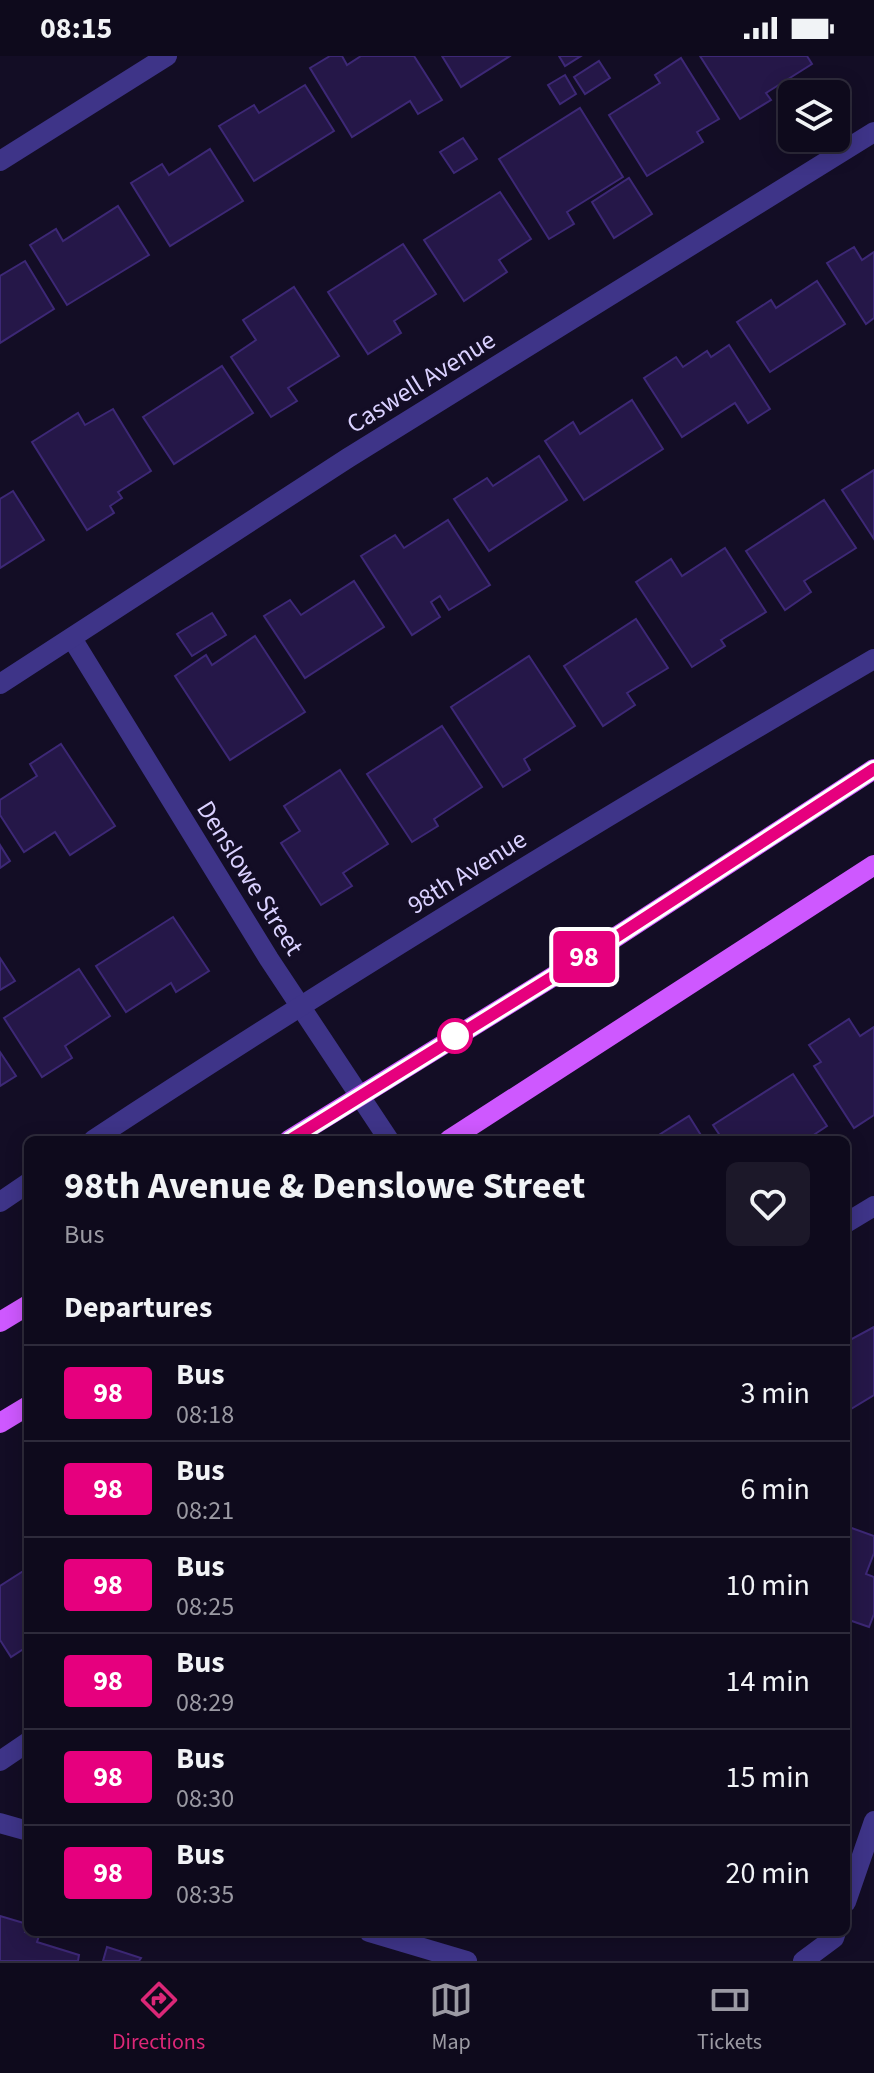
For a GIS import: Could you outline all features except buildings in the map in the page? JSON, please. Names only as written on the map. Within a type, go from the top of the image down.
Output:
[{"type":"main road","points":[[295,1136],[596,950],[874,769]]},
{"type":"main road","points":[[455,1136],[874,865]]},
{"type":"main road","points":[[0,1322],[24,1307]]},
{"type":"main road","points":[[0,1423],[24,1408]]},
{"type":"street","points":[[0,161],[167,56]]},
{"type":"street","name":"Caswell Avenue","points":[[0,684],[73,640],[348,458],[874,132]]},
{"type":"street","name":"Denslowe Street","points":[[73,640],[386,1136]]},
{"type":"street","name":"98th Avenue","points":[[99,1136],[301,1005],[674,776],[874,659]]},
{"type":"street","points":[[0,1202],[24,1186]]},
{"type":"street","points":[[850,1221],[874,1206]]},
{"type":"street","points":[[0,1761],[24,1745]]},
{"type":"street","points":[[850,1890],[874,1821]]},
{"type":"street","points":[[0,1823],[24,1830]]},
{"type":"street","points":[[383,1936],[467,1961]]},
{"type":"street","points":[[803,1961],[835,1936]]},
{"type":"bus line","name":"98","points":[[296,1136],[596,950],[874,769]]}]
